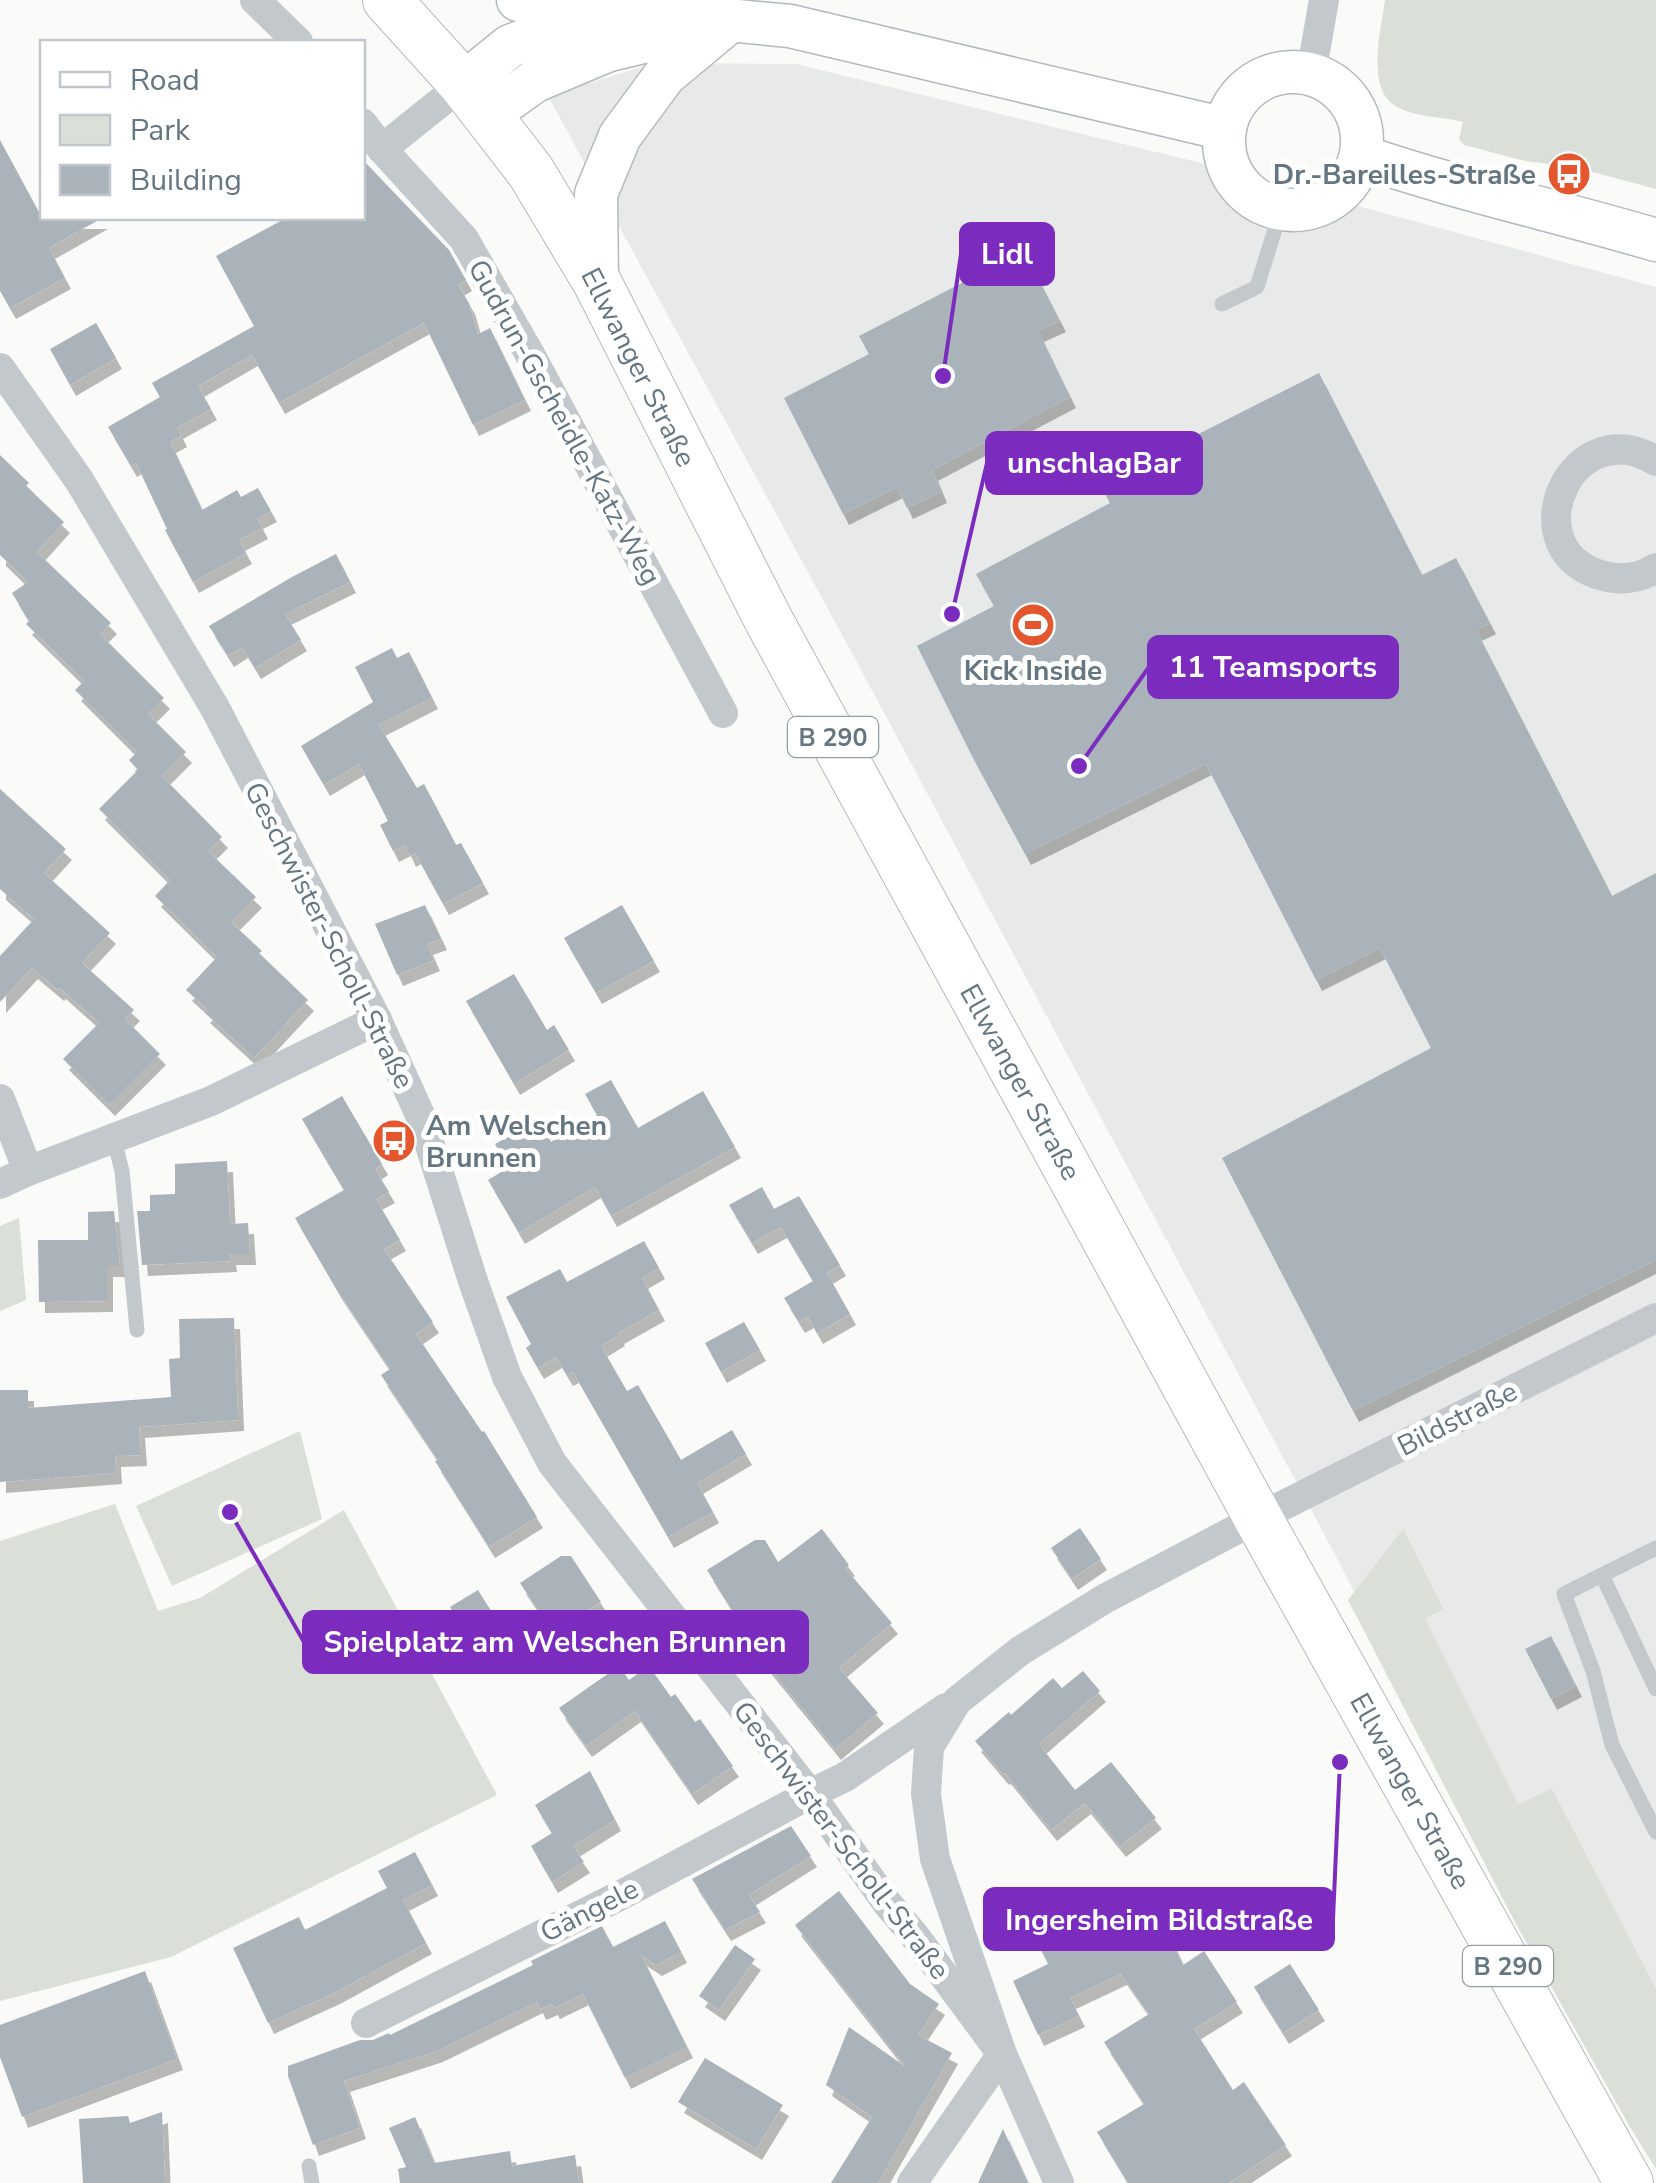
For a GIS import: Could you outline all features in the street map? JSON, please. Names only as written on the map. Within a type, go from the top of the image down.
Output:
[{"type":"main road","name":"Ellwanger Straße","points":[[387,0],[475,100],[531,172],[597,282],[768,619],[1258,1518],[1629,2183]]},
{"type":"main road","points":[[518,0],[790,26],[1225,129]]},
{"type":"main road","points":[[475,100],[510,46],[582,19],[647,12]]},
{"type":"main road","points":[[475,100],[535,81],[609,50],[731,20]]},
{"type":"main road","points":[[597,282],[596,194],[620,136],[665,76],[731,20]]},
{"type":"main road","points":[[1288,72],[1311,74],[1331,82],[1357,114],[1361,156],[1353,176],[1323,204],[1282,210],[1243,190],[1224,150],[1225,129],[1232,107],[1247,89],[1266,77],[1288,72]]},
{"type":"main road","points":[[1361,156],[1406,172],[1656,240]]},
{"type":"street","points":[[255,0],[296,40]]},
{"type":"street","points":[[1311,74],[1324,0]]},
{"type":"street","points":[[382,148],[475,100]]},
{"type":"street","name":"Gudrun-Gscheidle-Katz-Weg","points":[[365,127],[464,239],[724,713]]},
{"type":"street","name":"Geschwister-Scholl-Straße","points":[[0,368],[80,480],[215,708],[377,1020],[421,1117],[506,1377],[552,1463],[810,1794],[886,1903],[1002,2054]]},
{"type":"street","points":[[1654,574],[1611,578],[1591,572],[1574,560],[1562,544],[1556,524],[1556,503],[1576,468],[1593,456],[1613,450],[1634,451],[1656,461]]},
{"type":"street","points":[[0,1184],[211,1101],[377,1020]]},
{"type":"street","points":[[0,1099],[28,1171]]},
{"type":"street","name":"Bildstraße","points":[[1258,1518],[1656,1318]]},
{"type":"street","name":"Geschwister-Scholl-Straße","points":[[1059,2183],[1002,2054],[935,1859],[926,1794],[929,1747],[957,1701],[1020,1650],[1106,1598],[1258,1518]]},
{"type":"street","name":"Gängele","points":[[366,2023],[845,1777],[957,1701]]},
{"type":"street","points":[[912,2183],[1002,2054]]},
{"type":"lane","points":[[1222,304],[1257,287],[1282,210]]},
{"type":"lane","points":[[114,1140],[122,1171],[137,1330]]},
{"type":"lane","points":[[1656,1548],[1564,1594],[1593,1671],[1612,1746],[1656,1832]]},
{"type":"lane","points":[[1602,1575],[1656,1689]]},
{"type":"shaded area","points":[[654,63],[796,64],[1193,161],[1656,287],[1656,2147],[1597,2051],[852,653],[548,96]]},
{"type":"green space","points":[[1385,0],[1656,0],[1656,189],[1574,167],[1525,161],[1464,145],[1459,139],[1463,122],[1419,115],[1394,105],[1385,96],[1378,71]]},
{"type":"green space","points":[[19,1218],[26,1300],[0,1311],[0,1226]]},
{"type":"green space","points":[[300,1431],[322,1519],[172,1586],[136,1506]]},
{"type":"green space","points":[[115,1504],[158,1611],[200,1598],[344,1510],[497,1795],[171,1957],[0,2001],[0,1541]]},
{"type":"green space","points":[[1403,1529],[1443,1609],[1425,1619],[1518,1804],[1552,1789],[1656,1989],[1656,2169],[1516,1924],[1348,1600]]},
{"type":"building","points":[[0,140],[40,220],[98,220],[49,248],[65,278],[10,308],[0,291]]},
{"type":"building","points":[[365,162],[449,250],[466,280],[458,285],[469,303],[478,334],[490,328],[525,400],[473,425],[424,323],[279,403],[252,355],[198,386],[211,409],[177,428],[181,436],[170,442],[202,510],[237,490],[241,497],[258,488],[271,511],[257,518],[262,528],[239,540],[246,553],[193,582],[136,463],[131,466],[108,427],[160,397],[152,383],[254,326],[216,256],[282,220],[365,220]]},
{"type":"building","points":[[1024,251],[1060,321],[1038,331],[1070,397],[932,470],[941,492],[907,508],[897,487],[843,514],[784,398],[869,354],[859,336]]},
{"type":"building","points":[[96,323],[116,358],[70,385],[50,349]]},
{"type":"building","points":[[1319,373],[1422,575],[1456,558],[1490,623],[1476,630],[1612,896],[1656,873],[1656,1260],[1353,1411],[1222,1158],[1431,1048],[1380,948],[1316,980],[1206,764],[1025,854],[917,646],[994,606],[976,574],[1110,503],[1100,484]]},
{"type":"building","points":[[0,455],[64,522],[37,552],[111,623],[100,634],[164,698],[148,714],[186,752],[162,776],[222,837],[208,851],[256,897],[231,922],[308,1000],[254,1058],[186,990],[217,957],[155,896],[170,880],[99,809],[138,770],[129,760],[137,752],[75,690],[84,681],[26,624],[29,621],[12,593],[28,582],[0,555]]},
{"type":"building","points":[[336,554],[350,582],[285,614],[301,640],[255,668],[242,647],[228,656],[209,626]]},
{"type":"building","points":[[392,648],[397,658],[409,652],[432,698],[379,725],[417,788],[424,784],[456,845],[461,843],[483,883],[443,904],[415,853],[410,856],[405,845],[393,851],[380,825],[388,821],[359,764],[324,785],[301,746],[373,702],[355,667]]},
{"type":"building","points":[[0,789],[66,849],[44,873],[110,933],[82,963],[134,1010],[125,1019],[160,1054],[109,1105],[63,1059],[99,1023],[32,968],[0,1002],[0,956],[34,919],[0,889]]},
{"type":"building","points":[[425,905],[441,939],[427,944],[434,960],[397,975],[375,924]]},
{"type":"building","points":[[622,905],[654,961],[596,993],[564,938]]},
{"type":"building","points":[[514,974],[547,1030],[554,1025],[569,1050],[514,1084],[466,1001]]},
{"type":"building","points":[[611,1080],[638,1128],[703,1091],[735,1147],[611,1216],[595,1187],[519,1233],[488,1180],[508,1168],[495,1144],[539,1120],[551,1142],[597,1115],[585,1094]]},
{"type":"building","points":[[342,1096],[382,1164],[375,1169],[389,1192],[376,1199],[400,1240],[384,1249],[433,1322],[416,1334],[484,1431],[537,1517],[489,1547],[435,1461],[438,1460],[381,1375],[390,1369],[295,1218],[344,1190],[302,1119]]},
{"type":"building","points":[[227,1161],[230,1224],[248,1223],[250,1254],[230,1254],[231,1261],[142,1265],[137,1211],[150,1211],[150,1195],[175,1194],[175,1164]]},
{"type":"building","points":[[762,1187],[774,1209],[799,1196],[840,1265],[827,1273],[850,1314],[817,1333],[808,1317],[799,1322],[784,1298],[813,1281],[781,1227],[752,1243],[729,1205]]},
{"type":"building","points":[[114,1211],[120,1266],[107,1266],[107,1301],[39,1302],[38,1240],[88,1240],[88,1212]]},
{"type":"building","points":[[644,1241],[659,1268],[642,1278],[659,1310],[601,1346],[627,1391],[638,1385],[681,1460],[732,1430],[746,1454],[697,1483],[713,1512],[668,1537],[573,1372],[567,1375],[556,1357],[538,1368],[526,1348],[531,1344],[506,1297],[560,1269],[567,1282]]},
{"type":"building","points":[[234,1318],[238,1420],[139,1427],[141,1455],[115,1456],[116,1473],[0,1482],[0,1390],[28,1390],[28,1408],[171,1397],[169,1359],[180,1358],[179,1319]]},
{"type":"building","points":[[744,1322],[760,1350],[721,1372],[705,1343]]},
{"type":"building","points":[[1080,1528],[1101,1559],[1072,1579],[1051,1548]]},
{"type":"building","points":[[822,1529],[849,1565],[845,1568],[892,1623],[839,1668],[878,1713],[835,1749],[750,1644],[707,1570],[755,1540],[765,1540],[778,1562]]},
{"type":"building","points":[[561,1556],[571,1556],[601,1602],[553,1633],[520,1583]]},
{"type":"building","points":[[478,1590],[493,1614],[465,1631],[450,1607]]},
{"type":"building","points":[[1551,1636],[1576,1686],[1551,1699],[1525,1649]]},
{"type":"building","points":[[619,1666],[629,1680],[649,1666],[695,1722],[700,1719],[733,1766],[692,1794],[635,1711],[586,1746],[559,1708]]},
{"type":"building","points":[[1083,1671],[1100,1691],[1039,1744],[1075,1790],[1111,1762],[1156,1818],[1120,1846],[1085,1803],[1051,1830],[975,1741],[1053,1678],[1062,1688]]},
{"type":"building","points":[[590,1771],[615,1820],[573,1846],[584,1862],[552,1882],[531,1846],[552,1833],[535,1805]]},
{"type":"building","points":[[791,1826],[811,1856],[749,1895],[760,1912],[725,1930],[692,1879]]},
{"type":"building","points":[[415,1852],[432,1885],[403,1900],[426,1943],[334,1993],[268,2023],[233,1948],[299,1917],[305,1930],[387,1888],[378,1871]]},
{"type":"building","points":[[839,1891],[910,1984],[939,2004],[918,2035],[952,2053],[878,2183],[831,2183],[872,2117],[826,2085],[849,2027],[906,2067],[795,1925]]},
{"type":"building","points":[[1158,1911],[1183,1965],[1204,1951],[1237,2002],[1194,2029],[1233,2090],[1244,2082],[1286,2145],[1229,2183],[1128,2183],[1097,2132],[1144,2104],[1104,2042],[1149,2014],[1121,1974],[1070,1998],[1079,2016],[1038,2035],[1013,1981],[1048,1964],[1041,1950],[1121,1912],[1127,1925]]},
{"type":"building","points":[[665,1921],[681,1952],[656,1965],[641,1955],[687,2047],[625,2078],[583,1994],[554,2008],[552,2004],[540,2009],[537,2002],[437,2051],[344,2081],[360,2128],[313,2145],[288,2076],[288,2066],[360,2040],[390,2035],[533,1965],[531,1961],[602,1926],[613,1947]]},
{"type":"building","points":[[735,1945],[755,1959],[719,2010],[699,1996]]},
{"type":"building","points":[[1290,1964],[1319,2010],[1283,2033],[1254,1987]]},
{"type":"building","points":[[145,1971],[177,2059],[22,2117],[0,2057],[0,2025]]},
{"type":"building","points":[[705,2058],[783,2105],[756,2149],[678,2102]]},
{"type":"building","points":[[162,2112],[165,2183],[83,2183],[79,2119],[128,2116],[130,2123]]},
{"type":"building","points":[[415,2117],[434,2163],[510,2151],[512,2166],[575,2155],[579,2183],[400,2183],[398,2169],[406,2167],[389,2128]]},
{"type":"building","points":[[1003,2129],[1028,2183],[978,2183]]},
{"type":"place","name":"Dr.-Bareilles-Straße","points":[[1569,174]]},
{"type":"place","name":"Lidl","points":[[943,376]]},
{"type":"place","name":"unschlagBar","points":[[952,614]]},
{"type":"place","name":"Kick Inside","points":[[1033,625]]},
{"type":"place","name":"11 Teamsports","points":[[1079,766]]},
{"type":"place","name":"Am Welschen Brunnen","points":[[394,1141]]},
{"type":"place","name":"Spielplatz am Welschen Brunnen","points":[[230,1512]]},
{"type":"place","name":"Ingersheim Bildstraße","points":[[1340,1762]]}]
